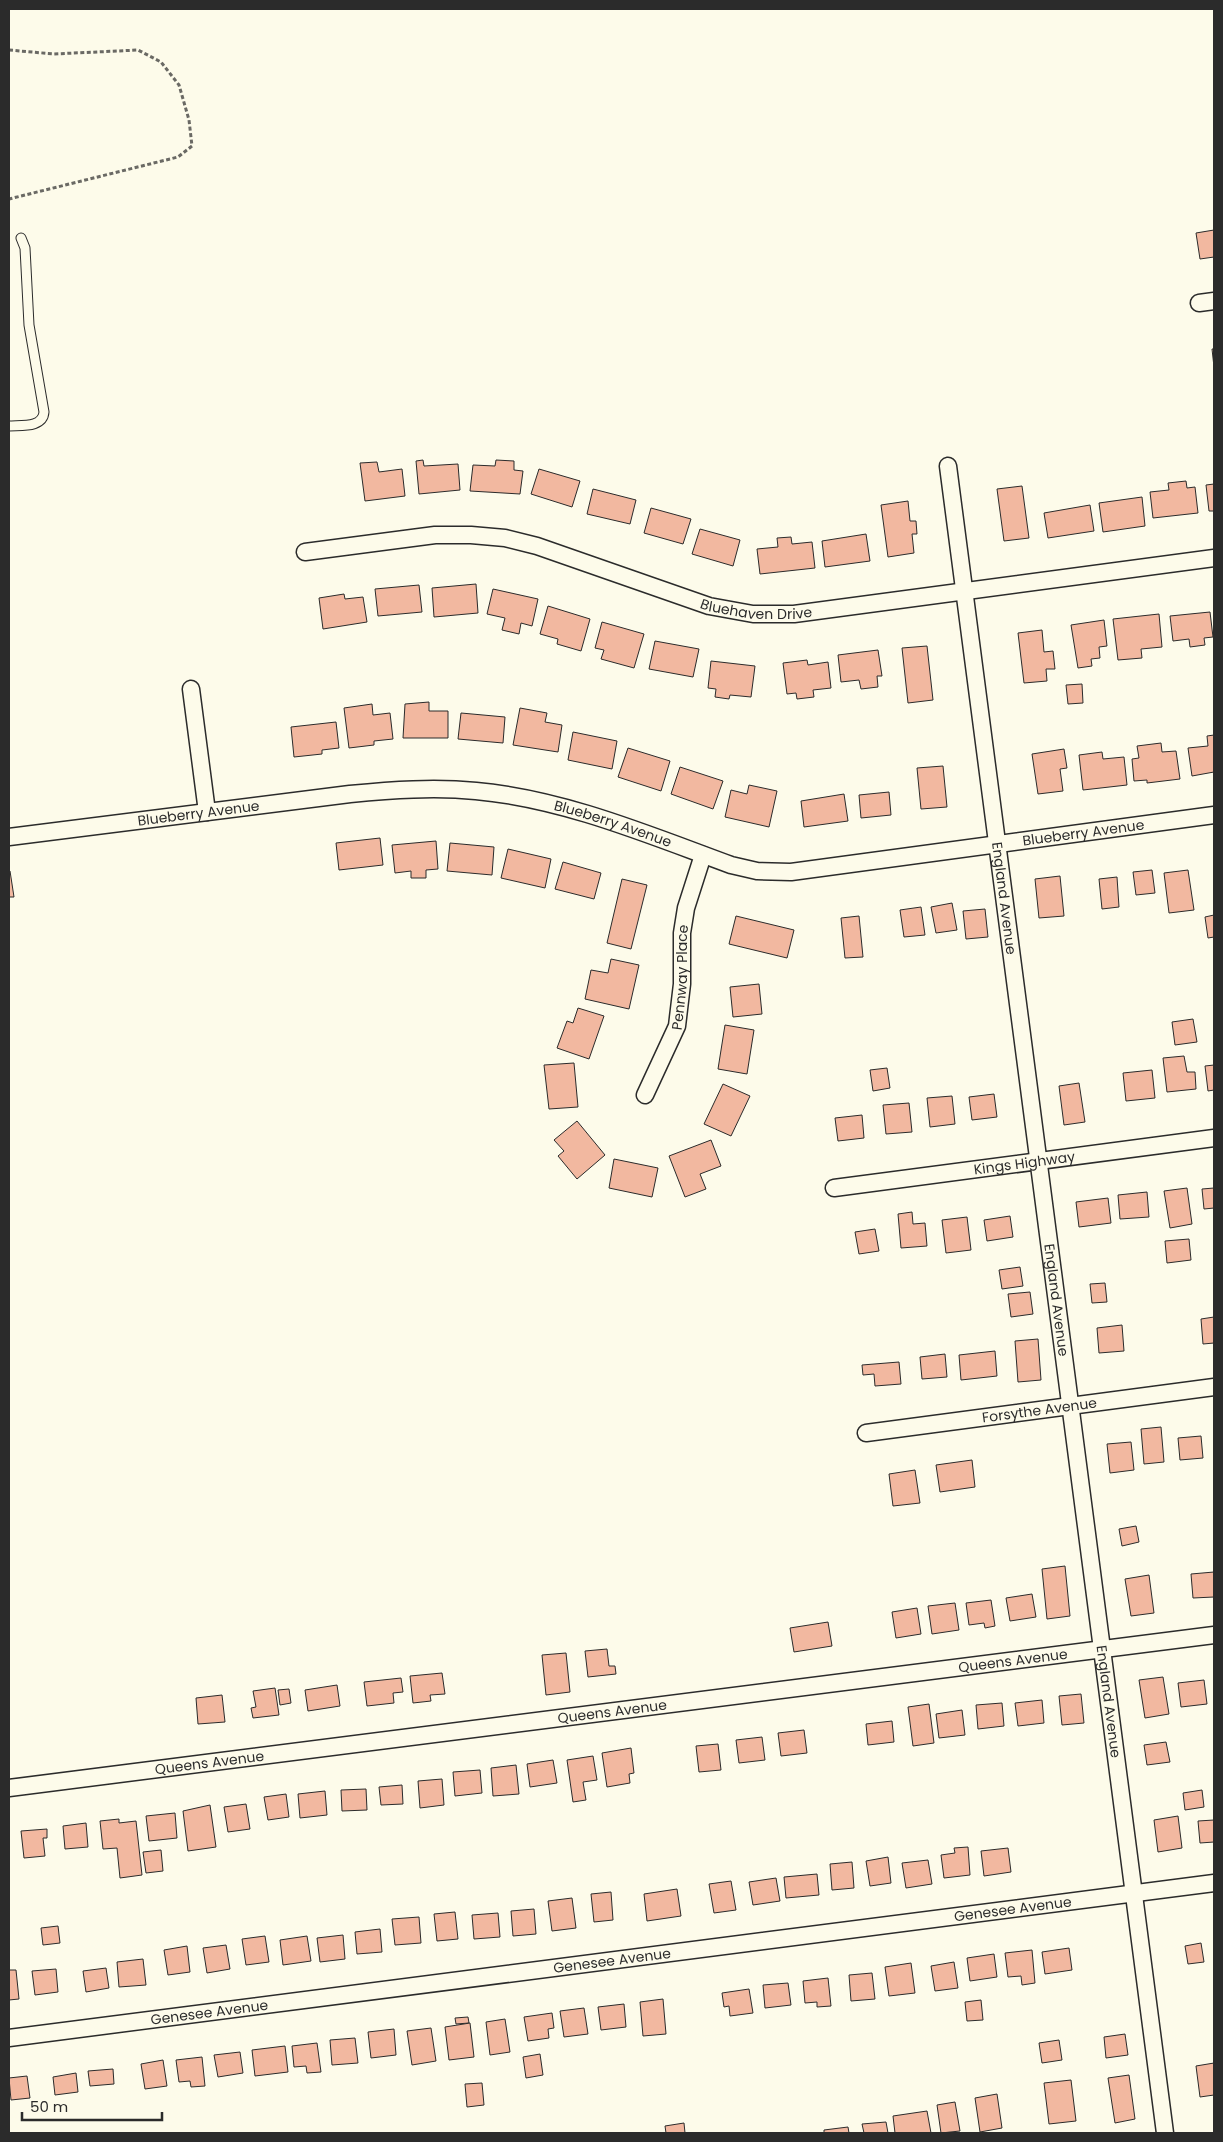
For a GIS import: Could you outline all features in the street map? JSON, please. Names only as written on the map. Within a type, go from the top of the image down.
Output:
[{"type":"street","name":"England Avenue","points":[[948,466],[1103,1650],[1164,2133]]},
{"type":"street","name":"Bluehaven Drive","points":[[305,552],[436,535],[471,535],[504,538],[537,546],[709,606],[753,614],[794,614],[1214,558]]},
{"type":"street","points":[[191,689],[207,812]]},
{"type":"street","name":"Blueberry Avenue","points":[[9,837],[402,789],[440,788],[525,798],[566,808],[732,865],[758,870],[791,872],[1214,815]]},
{"type":"street","name":"Pennway Place","points":[[645,1095],[676,1026],[682,984],[682,932],[686,908],[704,855]]},
{"type":"street","name":"Kings Highway","points":[[834,1188],[1214,1138]]},
{"type":"street","name":"Forsythe Avenue","points":[[866,1433],[1214,1387]]},
{"type":"street","name":"Queens Avenue","points":[[9,1788],[1214,1635]]},
{"type":"street","name":"Genesee Avenue","points":[[9,2038],[1214,1883]]},
{"type":"lane","points":[[9,426],[38,422],[43,417],[44,412],[29,325],[25,248],[21,238]]},
{"type":"path","points":[[9,50],[54,54],[138,50],[161,62],[179,84],[189,120],[192,146],[178,157],[9,199]]},
{"type":"building","points":[[1214,230],[1214,257],[1200,259],[1196,233]]},
{"type":"building","points":[[1212,349],[1214,349],[1214,367]]},
{"type":"building","points":[[423,460],[424,466],[458,464],[460,490],[419,494],[416,461]]},
{"type":"building","points":[[496,460],[514,461],[514,470],[523,471],[520,494],[470,491],[473,465],[495,466]]},
{"type":"building","points":[[377,462],[379,472],[402,469],[405,496],[365,501],[360,463]]},
{"type":"building","points":[[539,469],[580,481],[572,507],[531,494]]},
{"type":"building","points":[[1186,481],[1187,488],[1195,487],[1198,513],[1153,518],[1150,492],[1169,490],[1168,483]]},
{"type":"building","points":[[1214,484],[1214,511],[1209,511],[1206,485]]},
{"type":"building","points":[[1022,486],[1029,538],[1004,541],[997,489]]},
{"type":"building","points":[[593,489],[636,500],[630,524],[587,514]]},
{"type":"building","points":[[1142,497],[1145,526],[1103,532],[1099,503]]},
{"type":"building","points":[[908,501],[910,521],[916,521],[917,534],[912,534],[914,553],[888,557],[881,505]]},
{"type":"building","points":[[1090,505],[1094,531],[1048,538],[1044,513]]},
{"type":"building","points":[[651,508],[691,519],[683,544],[644,533]]},
{"type":"building","points":[[700,529],[740,540],[733,566],[692,554]]},
{"type":"building","points":[[866,534],[870,561],[825,567],[822,541]]},
{"type":"building","points":[[791,537],[792,544],[812,542],[815,568],[760,574],[757,549],[778,547],[777,538]]},
{"type":"building","points":[[476,584],[478,613],[434,617],[432,588]]},
{"type":"building","points":[[419,585],[422,612],[378,616],[375,589]]},
{"type":"building","points":[[493,589],[538,599],[532,626],[521,623],[519,634],[502,630],[505,618],[487,614]]},
{"type":"building","points":[[344,594],[345,599],[363,597],[367,622],[323,629],[319,598]]},
{"type":"building","points":[[548,606],[590,619],[581,651],[557,644],[558,639],[540,634]]},
{"type":"building","points":[[1210,612],[1213,637],[1204,638],[1205,645],[1190,647],[1189,639],[1173,641],[1170,616]]},
{"type":"building","points":[[1159,614],[1162,647],[1141,649],[1142,658],[1118,660],[1113,619]]},
{"type":"building","points":[[1104,620],[1107,646],[1099,647],[1100,658],[1091,659],[1092,666],[1078,668],[1071,625]]},
{"type":"building","points":[[602,622],[644,634],[634,668],[601,659],[604,650],[595,648]]},
{"type":"building","points":[[1042,630],[1044,652],[1053,651],[1055,669],[1046,669],[1047,681],[1024,683],[1018,633]]},
{"type":"building","points":[[655,641],[699,649],[693,677],[649,669]]},
{"type":"building","points":[[927,646],[933,700],[908,703],[902,648]]},
{"type":"building","points":[[878,650],[882,676],[877,676],[878,687],[861,689],[859,680],[841,682],[838,655]]},
{"type":"building","points":[[807,660],[808,665],[828,662],[831,688],[813,690],[814,697],[797,699],[796,693],[787,694],[783,663]]},
{"type":"building","points":[[711,661],[755,666],[751,697],[730,695],[729,699],[715,697],[716,689],[708,688]]},
{"type":"building","points":[[1082,684],[1083,703],[1068,704],[1066,685]]},
{"type":"building","points":[[429,702],[429,711],[448,711],[448,738],[403,738],[405,704]]},
{"type":"building","points":[[372,704],[373,715],[390,713],[393,739],[374,741],[374,745],[349,748],[344,708]]},
{"type":"building","points":[[520,708],[547,713],[545,722],[562,725],[558,752],[513,745]]},
{"type":"building","points":[[461,713],[505,717],[503,743],[458,739]]},
{"type":"building","points":[[336,722],[339,748],[322,750],[322,754],[294,757],[291,727]]},
{"type":"building","points":[[573,732],[617,741],[612,769],[568,760]]},
{"type":"building","points":[[1214,735],[1214,772],[1192,776],[1188,748],[1208,746],[1207,736]]},
{"type":"building","points":[[1161,743],[1162,752],[1176,751],[1180,779],[1147,783],[1147,780],[1134,781],[1132,759],[1139,758],[1137,746]]},
{"type":"building","points":[[628,748],[670,761],[661,791],[618,777]]},
{"type":"building","points":[[1064,749],[1067,768],[1060,769],[1063,791],[1038,794],[1032,754]]},
{"type":"building","points":[[1102,752],[1103,759],[1124,757],[1127,785],[1083,790],[1079,755]]},
{"type":"building","points":[[943,766],[947,807],[921,809],[917,768]]},
{"type":"building","points":[[680,767],[723,781],[713,809],[671,794]]},
{"type":"building","points":[[749,785],[777,791],[769,827],[725,817],[731,790],[747,794]]},
{"type":"building","points":[[889,792],[891,815],[861,818],[859,795]]},
{"type":"building","points":[[844,794],[848,821],[804,827],[801,801]]},
{"type":"building","points":[[380,838],[383,865],[339,870],[336,843]]},
{"type":"building","points":[[436,841],[438,869],[426,870],[426,878],[411,878],[411,871],[395,873],[392,845]]},
{"type":"building","points":[[450,843],[494,847],[492,875],[447,871]]},
{"type":"building","points":[[508,849],[551,859],[545,888],[501,878]]},
{"type":"building","points":[[563,862],[601,873],[594,899],[555,889]]},
{"type":"building","points":[[1152,870],[1155,893],[1136,895],[1133,872]]},
{"type":"building","points":[[1188,870],[1194,910],[1169,913],[1164,873]]},
{"type":"building","points":[[10,871],[14,897],[9,897]]},
{"type":"building","points":[[1060,876],[1064,916],[1039,918],[1035,879]]},
{"type":"building","points":[[1117,877],[1119,907],[1102,909],[1099,879]]},
{"type":"building","points":[[622,879],[647,885],[631,949],[607,943]]},
{"type":"building","points":[[952,903],[957,930],[936,933],[931,907]]},
{"type":"building","points":[[921,907],[925,935],[904,937],[900,910]]},
{"type":"building","points":[[985,909],[988,937],[966,939],[963,911]]},
{"type":"building","points":[[1214,915],[1214,937],[1208,938],[1205,917]]},
{"type":"building","points":[[736,916],[794,930],[787,958],[729,944]]},
{"type":"building","points":[[859,916],[863,957],[845,958],[841,918]]},
{"type":"building","points":[[611,959],[639,965],[629,1009],[585,999],[591,970],[608,973]]},
{"type":"building","points":[[759,984],[762,1014],[733,1017],[730,987]]},
{"type":"building","points":[[578,1008],[604,1016],[589,1059],[557,1048],[567,1021],[573,1023]]},
{"type":"building","points":[[1193,1019],[1197,1042],[1175,1045],[1172,1022]]},
{"type":"building","points":[[725,1025],[754,1030],[747,1074],[718,1069]]},
{"type":"building","points":[[1184,1056],[1187,1072],[1195,1072],[1196,1089],[1167,1092],[1163,1058]]},
{"type":"building","points":[[574,1063],[578,1107],[549,1109],[544,1065]]},
{"type":"building","points":[[1214,1065],[1214,1090],[1208,1091],[1205,1066]]},
{"type":"building","points":[[887,1068],[890,1088],[873,1091],[870,1070]]},
{"type":"building","points":[[1152,1070],[1155,1098],[1126,1101],[1123,1073]]},
{"type":"building","points":[[1079,1083],[1085,1122],[1064,1125],[1059,1086]]},
{"type":"building","points":[[723,1084],[750,1096],[731,1136],[704,1124]]},
{"type":"building","points":[[994,1094],[997,1117],[972,1120],[969,1097]]},
{"type":"building","points":[[952,1096],[955,1124],[930,1127],[927,1098]]},
{"type":"building","points":[[909,1103],[912,1132],[886,1134],[883,1105]]},
{"type":"building","points":[[862,1115],[864,1138],[838,1141],[835,1118]]},
{"type":"building","points":[[577,1121],[605,1155],[577,1179],[558,1156],[564,1151],[554,1140]]},
{"type":"building","points":[[711,1140],[721,1166],[700,1174],[706,1189],[685,1197],[669,1156]]},
{"type":"building","points":[[614,1159],[658,1168],[652,1197],[609,1188]]},
{"type":"building","points":[[1187,1188],[1192,1224],[1170,1228],[1164,1191]]},
{"type":"building","points":[[1214,1188],[1214,1208],[1204,1209],[1202,1189]]},
{"type":"building","points":[[1147,1192],[1149,1217],[1120,1219],[1118,1195]]},
{"type":"building","points":[[1108,1198],[1111,1223],[1079,1227],[1076,1202]]},
{"type":"building","points":[[912,1212],[913,1224],[925,1223],[927,1246],[901,1248],[898,1214]]},
{"type":"building","points":[[1010,1216],[1013,1237],[987,1241],[984,1220]]},
{"type":"building","points":[[967,1217],[971,1250],[946,1253],[942,1220]]},
{"type":"building","points":[[875,1229],[879,1251],[859,1254],[855,1232]]},
{"type":"building","points":[[1189,1239],[1191,1260],[1167,1263],[1165,1241]]},
{"type":"building","points":[[1020,1267],[1023,1286],[1002,1289],[999,1270]]},
{"type":"building","points":[[1105,1283],[1107,1302],[1092,1303],[1090,1284]]},
{"type":"building","points":[[1030,1292],[1033,1314],[1011,1317],[1008,1294]]},
{"type":"building","points":[[1214,1317],[1214,1343],[1203,1344],[1201,1319]]},
{"type":"building","points":[[1122,1325],[1124,1351],[1099,1353],[1097,1328]]},
{"type":"building","points":[[1038,1339],[1041,1380],[1018,1382],[1015,1341]]},
{"type":"building","points":[[995,1351],[997,1376],[961,1380],[959,1355]]},
{"type":"building","points":[[945,1354],[947,1377],[922,1379],[920,1357]]},
{"type":"building","points":[[899,1362],[901,1384],[875,1386],[874,1374],[863,1375],[862,1365]]},
{"type":"building","points":[[1161,1427],[1164,1462],[1144,1464],[1141,1429]]},
{"type":"building","points":[[1201,1436],[1203,1458],[1180,1460],[1178,1438]]},
{"type":"building","points":[[1131,1442],[1134,1470],[1110,1473],[1107,1444]]},
{"type":"building","points":[[972,1460],[975,1487],[940,1492],[936,1465]]},
{"type":"building","points":[[915,1470],[920,1503],[893,1506],[889,1474]]},
{"type":"building","points":[[1136,1526],[1139,1542],[1122,1546],[1119,1529]]},
{"type":"building","points":[[1065,1566],[1070,1616],[1047,1619],[1042,1569]]},
{"type":"building","points":[[1214,1572],[1214,1597],[1193,1598],[1191,1574]]},
{"type":"building","points":[[1149,1575],[1154,1613],[1131,1616],[1125,1579]]},
{"type":"building","points":[[1032,1594],[1036,1617],[1010,1621],[1006,1598]]},
{"type":"building","points":[[991,1600],[995,1626],[985,1628],[984,1623],[969,1625],[966,1603]]},
{"type":"building","points":[[955,1603],[959,1630],[932,1634],[928,1606]]},
{"type":"building","points":[[917,1608],[921,1634],[896,1638],[892,1612]]},
{"type":"building","points":[[828,1622],[832,1646],[794,1652],[790,1628]]},
{"type":"building","points":[[607,1649],[609,1666],[615,1666],[616,1674],[588,1677],[585,1651]]},
{"type":"building","points":[[566,1653],[570,1692],[546,1695],[542,1655]]},
{"type":"building","points":[[442,1673],[445,1694],[430,1695],[431,1701],[413,1703],[410,1676]]},
{"type":"building","points":[[1163,1677],[1169,1714],[1145,1718],[1139,1680]]},
{"type":"building","points":[[401,1678],[403,1692],[393,1693],[394,1703],[367,1706],[364,1682]]},
{"type":"building","points":[[1204,1680],[1207,1704],[1181,1707],[1178,1683]]},
{"type":"building","points":[[337,1685],[340,1706],[308,1711],[305,1690]]},
{"type":"building","points":[[275,1688],[279,1715],[253,1718],[251,1708],[256,1707],[253,1691]]},
{"type":"building","points":[[289,1689],[291,1703],[280,1705],[278,1690]]},
{"type":"building","points":[[1081,1694],[1084,1723],[1062,1725],[1059,1696]]},
{"type":"building","points":[[222,1695],[225,1722],[198,1724],[196,1698]]},
{"type":"building","points":[[1042,1700],[1044,1723],[1018,1726],[1015,1703]]},
{"type":"building","points":[[1002,1703],[1004,1726],[978,1729],[976,1705]]},
{"type":"building","points":[[929,1704],[934,1743],[913,1746],[908,1707]]},
{"type":"building","points":[[962,1710],[965,1735],[939,1738],[936,1714]]},
{"type":"building","points":[[892,1721],[894,1742],[868,1745],[866,1724]]},
{"type":"building","points":[[804,1730],[807,1753],[781,1756],[778,1733]]},
{"type":"building","points":[[762,1737],[765,1760],[739,1763],[736,1740]]},
{"type":"building","points":[[1166,1742],[1170,1762],[1147,1765],[1144,1745]]},
{"type":"building","points":[[718,1744],[721,1770],[699,1772],[696,1746]]},
{"type":"building","points":[[631,1748],[634,1773],[629,1774],[630,1783],[607,1787],[602,1753]]},
{"type":"building","points":[[593,1756],[597,1780],[583,1782],[586,1800],[573,1802],[567,1760]]},
{"type":"building","points":[[553,1760],[557,1783],[530,1787],[527,1764]]},
{"type":"building","points":[[516,1765],[519,1794],[493,1796],[491,1768]]},
{"type":"building","points":[[480,1770],[482,1793],[455,1796],[453,1772]]},
{"type":"building","points":[[442,1779],[444,1805],[420,1808],[418,1781]]},
{"type":"building","points":[[402,1785],[403,1804],[381,1805],[379,1787]]},
{"type":"building","points":[[366,1789],[367,1810],[342,1811],[341,1790]]},
{"type":"building","points":[[1202,1790],[1204,1807],[1185,1810],[1183,1793]]},
{"type":"building","points":[[325,1791],[327,1815],[300,1818],[298,1794]]},
{"type":"building","points":[[286,1794],[289,1817],[268,1820],[264,1797]]},
{"type":"building","points":[[246,1804],[250,1829],[228,1832],[224,1807]]},
{"type":"building","points":[[210,1805],[216,1847],[188,1851],[183,1811]]},
{"type":"building","points":[[175,1813],[177,1838],[149,1841],[146,1816]]},
{"type":"building","points":[[1178,1816],[1182,1848],[1158,1852],[1154,1820]]},
{"type":"building","points":[[119,1819],[119,1823],[136,1821],[142,1875],[120,1878],[117,1848],[103,1849],[100,1821]]},
{"type":"building","points":[[1214,1820],[1214,1842],[1200,1843],[1198,1821]]},
{"type":"building","points":[[86,1823],[88,1847],[65,1849],[63,1826]]},
{"type":"building","points":[[47,1829],[47,1838],[43,1838],[45,1856],[24,1858],[21,1831]]},
{"type":"building","points":[[968,1847],[970,1875],[944,1878],[941,1855],[955,1853],[954,1848]]},
{"type":"building","points":[[1008,1848],[1011,1872],[984,1876],[981,1851]]},
{"type":"building","points":[[161,1850],[163,1871],[146,1873],[143,1852]]},
{"type":"building","points":[[888,1857],[891,1883],[870,1886],[866,1861]]},
{"type":"building","points":[[928,1860],[932,1884],[906,1888],[902,1863]]},
{"type":"building","points":[[852,1862],[854,1888],[832,1890],[830,1864]]},
{"type":"building","points":[[817,1874],[819,1895],[786,1898],[784,1877]]},
{"type":"building","points":[[776,1878],[780,1901],[753,1905],[749,1882]]},
{"type":"building","points":[[731,1881],[736,1910],[714,1913],[709,1884]]},
{"type":"building","points":[[677,1889],[681,1916],[647,1921],[644,1894]]},
{"type":"building","points":[[611,1892],[613,1920],[594,1922],[591,1894]]},
{"type":"building","points":[[572,1898],[576,1928],[552,1931],[548,1901]]},
{"type":"building","points":[[534,1909],[536,1934],[513,1936],[511,1911]]},
{"type":"building","points":[[455,1912],[458,1939],[437,1941],[434,1914]]},
{"type":"building","points":[[498,1913],[500,1937],[474,1939],[472,1915]]},
{"type":"building","points":[[419,1917],[421,1943],[395,1945],[392,1919]]},
{"type":"building","points":[[58,1926],[60,1943],[43,1945],[41,1928]]},
{"type":"building","points":[[380,1929],[382,1952],[357,1954],[355,1932]]},
{"type":"building","points":[[343,1935],[345,1959],[320,1962],[317,1938]]},
{"type":"building","points":[[265,1936],[269,1962],[246,1965],[242,1939]]},
{"type":"building","points":[[307,1936],[311,1961],[283,1965],[280,1940]]},
{"type":"building","points":[[1201,1943],[1204,1962],[1188,1964],[1185,1946]]},
{"type":"building","points":[[226,1945],[230,1969],[207,1973],[203,1948]]},
{"type":"building","points":[[187,1946],[190,1972],[168,1975],[164,1950]]},
{"type":"building","points":[[1069,1948],[1072,1970],[1045,1974],[1042,1952]]},
{"type":"building","points":[[1032,1950],[1035,1983],[1022,1985],[1021,1976],[1008,1977],[1005,1953]]},
{"type":"building","points":[[994,1954],[997,1977],[970,1981],[967,1958]]},
{"type":"building","points":[[143,1959],[146,1985],[119,1987],[117,1962]]},
{"type":"building","points":[[954,1962],[958,1988],[935,1991],[931,1966]]},
{"type":"building","points":[[911,1963],[915,1993],[889,1996],[885,1967]]},
{"type":"building","points":[[106,1968],[109,1988],[86,1992],[83,1971]]},
{"type":"building","points":[[56,1969],[58,1992],[35,1995],[32,1971]]},
{"type":"building","points":[[9,1970],[16,1970],[19,1999],[9,2000]]},
{"type":"building","points":[[872,1973],[875,1999],[851,2001],[849,1975]]},
{"type":"building","points":[[828,1978],[831,2006],[817,2007],[817,2002],[805,2003],[803,1981]]},
{"type":"building","points":[[788,1983],[791,2005],[765,2008],[763,1985]]},
{"type":"building","points":[[749,1989],[753,2013],[730,2016],[729,2006],[724,2007],[722,1993]]},
{"type":"building","points":[[663,1999],[666,2034],[643,2036],[640,2002]]},
{"type":"building","points":[[981,2000],[983,2020],[967,2021],[965,2002]]},
{"type":"building","points":[[624,2004],[626,2027],[601,2030],[598,2007]]},
{"type":"building","points":[[584,2008],[588,2034],[564,2037],[560,2011]]},
{"type":"building","points":[[552,2013],[554,2028],[548,2029],[549,2038],[528,2041],[524,2017]]},
{"type":"building","points":[[468,2017],[469,2023],[456,2024],[455,2018]]},
{"type":"building","points":[[505,2019],[510,2052],[490,2055],[486,2022]]},
{"type":"building","points":[[470,2023],[474,2057],[449,2060],[445,2027]]},
{"type":"building","points":[[431,2028],[436,2061],[412,2065],[407,2031]]},
{"type":"building","points":[[394,2029],[396,2055],[371,2058],[368,2032]]},
{"type":"building","points":[[1125,2034],[1128,2055],[1106,2058],[1104,2037]]},
{"type":"building","points":[[355,2038],[358,2063],[332,2065],[330,2040]]},
{"type":"building","points":[[1059,2040],[1062,2060],[1042,2063],[1039,2043]]},
{"type":"building","points":[[317,2043],[321,2072],[307,2073],[306,2066],[294,2067],[292,2046]]},
{"type":"building","points":[[285,2046],[288,2072],[255,2076],[252,2050]]},
{"type":"building","points":[[240,2052],[243,2073],[218,2077],[214,2055]]},
{"type":"building","points":[[540,2054],[543,2075],[526,2078],[523,2057]]},
{"type":"building","points":[[202,2057],[205,2086],[191,2087],[190,2081],[179,2082],[176,2060]]},
{"type":"building","points":[[163,2060],[167,2086],[145,2089],[141,2064]]},
{"type":"building","points":[[1214,2063],[1214,2095],[1200,2097],[1196,2066]]},
{"type":"building","points":[[113,2069],[114,2084],[90,2086],[88,2071]]},
{"type":"building","points":[[76,2073],[78,2092],[55,2095],[53,2077]]},
{"type":"building","points":[[1129,2075],[1135,2119],[1115,2123],[1108,2078]]},
{"type":"building","points":[[27,2076],[30,2098],[11,2100],[9,2078]]},
{"type":"building","points":[[1071,2080],[1076,2121],[1049,2124],[1044,2083]]},
{"type":"building","points":[[482,2083],[484,2105],[467,2107],[465,2084]]},
{"type":"building","points":[[997,2094],[1002,2128],[980,2132],[975,2098]]},
{"type":"building","points":[[955,2102],[960,2131],[941,2133],[937,2105]]},
{"type":"building","points":[[927,2111],[931,2133],[895,2133],[893,2116]]},
{"type":"building","points":[[886,2122],[888,2133],[864,2133],[862,2124]]},
{"type":"building","points":[[684,2123],[685,2133],[666,2133],[665,2126]]},
{"type":"building","points":[[848,2127],[849,2133],[824,2133],[824,2130]]}]
